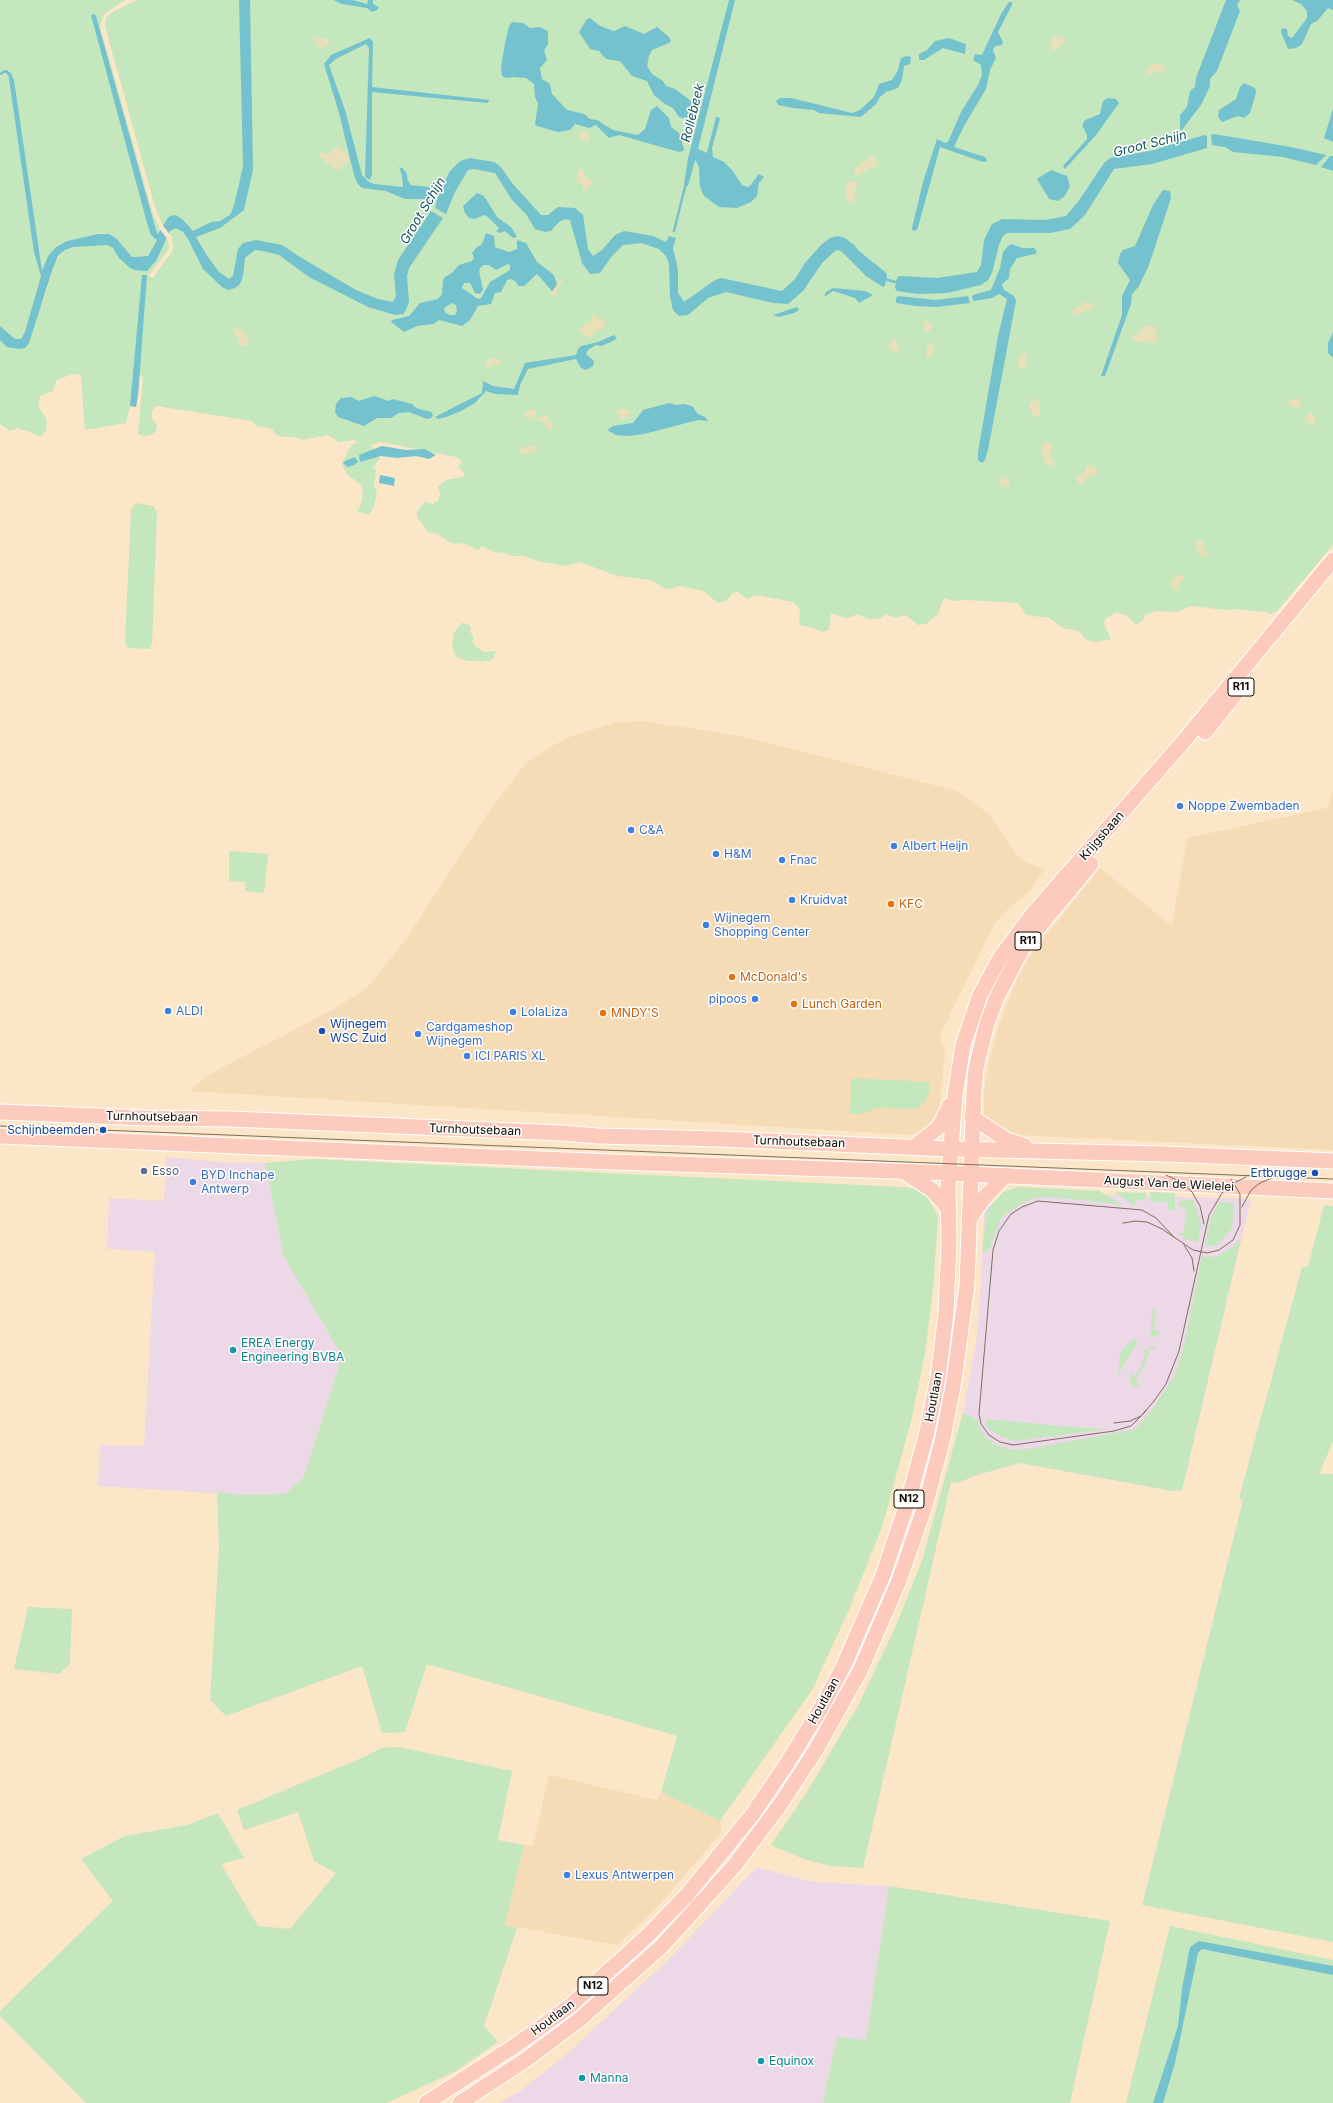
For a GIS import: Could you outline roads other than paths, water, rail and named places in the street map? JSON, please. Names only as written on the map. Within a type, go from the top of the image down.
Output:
[{"type":"main road","name":"Krijgsbaan","points":[[950,1149],[955,1095],[963,1045],[970,1020],[982,992],[1000,958],[1036,911],[1183,742],[1333,560]]},
{"type":"main road","name":"Krijgsbaan","points":[[971,1149],[976,1070],[986,1027],[996,999],[1022,950],[1063,897],[1192,747],[1266,654],[1333,574]]},
{"type":"main road","points":[[914,1147],[939,1127],[955,1095]]},
{"type":"main road","name":"Turnhoutsebaan","points":[[0,1112],[146,1118],[222,1119],[562,1133],[598,1136],[950,1149],[1041,1150]]},
{"type":"main road","points":[[972,1117],[1005,1139],[1041,1150],[1333,1161]]},
{"type":"main road","name":"Turnhoutsebaan","points":[[0,1136],[612,1162],[971,1174]]},
{"type":"main road","name":"Houtlaan","points":[[426,2103],[510,2049],[570,2006],[646,1937],[686,1896],[752,1815],[790,1759],[821,1708],[844,1665],[883,1575],[896,1540],[917,1472],[926,1436],[942,1349],[946,1313],[950,1149]]},
{"type":"main road","name":"Houtlaan","points":[[460,2103],[527,2059],[579,2020],[662,1946],[735,1865],[759,1834],[800,1776],[837,1714],[863,1664],[899,1581],[933,1477],[944,1431],[959,1349],[967,1285],[971,1149]]},
{"type":"main road","points":[[903,1171],[932,1190],[949,1209]]},
{"type":"main road","name":"August Van de Wielelei","points":[[971,1174],[1333,1191]]},
{"type":"main road","points":[[969,1219],[984,1198],[1006,1175]]},
{"type":"water","points":[[239,0],[250,0],[253,170],[244,210],[220,228],[196,237],[197,239],[219,272],[229,279],[233,276],[238,249],[243,243],[256,240],[282,245],[356,290],[378,299],[393,302],[396,296],[394,274],[398,260],[431,211],[443,218],[409,268],[407,276],[409,302],[406,310],[403,314],[395,315],[368,307],[309,277],[279,255],[255,250],[245,258],[243,276],[240,284],[235,288],[228,290],[222,287],[203,269],[187,237],[183,232],[176,228],[170,231],[156,261],[147,271],[130,268],[119,258],[113,248],[107,245],[74,247],[65,250],[58,256],[53,268],[29,343],[25,348],[19,349],[7,347],[0,340],[0,326],[15,339],[21,339],[25,332],[41,276],[34,252],[8,72],[11,73],[14,80],[42,271],[48,256],[56,247],[67,241],[98,234],[109,234],[117,239],[132,257],[148,256],[157,240],[151,235],[147,223],[91,15],[94,14],[96,16],[156,230],[158,234],[167,219],[170,216],[176,215],[193,231],[211,222],[220,221],[230,215],[234,206],[243,166]]},
{"type":"water","points":[[333,0],[352,0],[367,4],[368,0],[373,0],[373,4],[379,7],[377,10],[372,12],[367,8],[342,4]]},
{"type":"water","points":[[729,0],[735,0],[698,149],[707,153],[716,117],[718,117],[720,119],[712,148],[713,157],[724,162],[732,170],[742,185],[748,187],[750,186],[759,174],[764,177],[759,183],[757,196],[751,202],[737,208],[719,207],[704,196],[700,187],[699,167],[695,160],[688,186],[684,185],[688,158]]},
{"type":"water","points":[[1226,0],[1240,0],[1237,5],[1240,11],[1217,71],[1210,79],[1210,86],[1201,105],[1181,131],[1180,115],[1187,107],[1190,91],[1195,87],[1196,78]]},
{"type":"water","points":[[1292,0],[1333,0],[1333,10],[1328,8],[1317,21],[1311,24],[1302,44],[1296,48],[1288,49],[1281,32],[1282,28],[1287,29],[1288,36],[1292,38],[1307,18],[1307,11],[1301,4]]},
{"type":"water","points":[[1009,2],[1012,2],[1012,5],[998,32],[1003,42],[1002,45],[995,46],[993,50],[996,58],[990,70],[986,89],[964,126],[954,147],[985,157],[987,160],[986,162],[980,161],[940,147],[917,230],[913,231],[912,228],[923,182],[937,139],[945,143],[948,142],[961,112],[978,85],[982,75],[981,65],[973,60],[975,54],[982,55],[1001,14]]},
{"type":"water","points":[[590,18],[600,26],[614,31],[625,26],[644,34],[657,27],[668,36],[671,40],[669,43],[652,50],[647,66],[652,74],[663,81],[666,86],[675,89],[691,101],[693,110],[686,119],[679,117],[673,108],[665,104],[654,95],[647,81],[632,76],[620,61],[606,59],[599,51],[590,49],[579,32],[587,19]]},
{"type":"water","points":[[512,22],[523,23],[530,28],[539,27],[548,31],[548,44],[544,50],[547,60],[540,68],[542,79],[550,84],[552,94],[567,110],[584,114],[590,119],[597,120],[613,130],[638,135],[645,129],[651,110],[657,106],[669,118],[671,127],[679,133],[684,149],[683,151],[679,152],[619,135],[609,138],[596,125],[589,128],[575,124],[570,130],[558,132],[537,126],[535,124],[538,104],[535,97],[534,84],[526,78],[506,78],[502,76],[501,68],[505,43],[509,26]]},
{"type":"water","points":[[370,38],[373,42],[372,87],[490,100],[487,103],[372,92],[372,174],[370,180],[365,177],[369,48],[366,44],[336,59],[329,65],[345,110],[362,175],[369,182],[374,184],[403,187],[402,175],[399,167],[402,168],[406,172],[408,181],[411,185],[429,187],[431,195],[428,199],[405,199],[386,191],[362,188],[357,183],[354,175],[339,113],[324,64],[331,55]]},
{"type":"water","points":[[949,38],[966,44],[965,54],[943,48],[924,60],[919,60],[919,54],[927,50],[935,41]]},
{"type":"water","points":[[907,56],[911,57],[910,64],[904,66],[902,80],[898,88],[886,92],[880,97],[876,104],[861,117],[819,113],[814,110],[792,108],[778,105],[776,101],[780,98],[791,98],[852,113],[860,110],[874,97],[879,84],[892,80],[898,70],[901,58]]},
{"type":"water","points":[[1244,83],[1255,88],[1256,93],[1250,113],[1244,118],[1238,116],[1222,122],[1218,117],[1219,110],[1236,99],[1240,87]]},
{"type":"water","points":[[1108,98],[1116,99],[1119,103],[1096,135],[1065,169],[1063,166],[1087,139],[1087,135],[1082,125],[1085,120],[1100,114],[1103,101]]},
{"type":"water","points":[[1333,109],[1333,142],[1324,138]]},
{"type":"water","points":[[1214,134],[1291,147],[1326,155],[1316,165],[1283,157],[1233,152],[1225,147],[1212,145],[1211,135]]},
{"type":"water","points":[[1205,135],[1207,136],[1207,148],[1152,164],[1114,169],[1085,215],[1070,229],[1050,233],[1007,233],[1003,236],[999,245],[992,273],[988,280],[981,285],[947,293],[917,294],[897,291],[895,288],[897,278],[900,276],[937,278],[977,272],[981,265],[984,240],[992,224],[1002,219],[1045,220],[1066,216],[1078,202],[1104,163],[1110,158],[1155,150],[1172,144],[1176,140],[1180,140],[1181,142]]},
{"type":"water","points":[[1330,156],[1333,156],[1333,171],[1321,167]]},
{"type":"water","points":[[470,158],[494,162],[500,166],[512,183],[541,215],[548,215],[558,207],[575,208],[583,215],[588,249],[593,256],[602,250],[615,235],[624,231],[653,236],[666,242],[669,236],[676,238],[673,248],[678,270],[678,293],[684,302],[715,280],[721,278],[782,291],[795,279],[805,263],[822,244],[830,238],[838,236],[845,238],[887,274],[885,286],[883,287],[866,276],[841,251],[836,250],[822,263],[803,291],[788,304],[773,303],[726,292],[708,298],[688,315],[679,316],[673,310],[670,296],[669,264],[666,256],[659,249],[641,243],[623,245],[612,256],[600,273],[590,274],[582,263],[570,220],[565,219],[559,222],[551,231],[545,232],[535,229],[526,214],[512,200],[495,173],[474,169],[468,170],[455,192],[446,214],[435,208],[439,192],[450,171],[460,161]]},
{"type":"water","points":[[1051,170],[1067,176],[1070,186],[1065,196],[1058,201],[1049,199],[1037,179]]},
{"type":"water","points":[[1163,190],[1170,191],[1171,198],[1149,265],[1139,286],[1132,294],[1131,304],[1105,376],[1101,376],[1122,315],[1122,296],[1130,280],[1118,263],[1120,254],[1123,250],[1135,246],[1153,205]]},
{"type":"water","points":[[477,193],[484,196],[497,217],[511,227],[517,237],[513,238],[505,231],[500,233],[496,231],[499,228],[484,215],[474,219],[469,218],[465,213],[463,206]]},
{"type":"water","points":[[486,233],[494,236],[495,247],[509,252],[517,249],[517,240],[526,243],[537,262],[554,275],[557,285],[552,291],[537,274],[524,286],[518,286],[512,279],[507,280],[501,292],[495,293],[491,304],[478,306],[470,320],[462,326],[439,320],[434,324],[417,326],[404,332],[391,322],[392,320],[409,316],[420,303],[438,299],[442,294],[443,280],[445,277],[452,273],[459,265],[472,261],[474,258],[472,253],[482,244]],"holes":[[[508,264],[510,265],[510,270],[490,282],[481,298],[478,299],[462,288],[464,283],[470,283],[475,293],[480,294],[483,290],[479,271],[480,268],[484,265],[489,265],[496,270]],[[452,303],[456,305],[457,311],[455,315],[449,315],[445,312],[444,308]]]},
{"type":"water","points":[[1012,244],[1022,248],[1034,248],[1037,252],[1035,254],[1017,258],[1010,269],[1009,278],[1002,284],[1004,290],[1014,296],[1016,301],[988,450],[985,460],[982,463],[978,460],[978,452],[998,336],[1007,299],[999,294],[992,298],[974,301],[972,298],[973,295],[991,290],[1000,268],[1003,252]]},
{"type":"water","points":[[142,275],[147,275],[136,407],[130,406]]},
{"type":"water","points":[[833,288],[865,291],[873,295],[859,303],[855,298],[833,291],[824,297],[826,292]]},
{"type":"water","points":[[898,296],[936,300],[968,296],[970,303],[936,307],[916,306],[896,303],[896,298]]},
{"type":"water","points":[[797,307],[799,310],[794,313],[779,317],[773,315]]},
{"type":"water","points":[[1333,332],[1333,358],[1328,353],[1328,343]]},
{"type":"water","points":[[614,335],[617,338],[613,341],[601,346],[596,345],[588,350],[586,354],[594,361],[593,366],[586,370],[581,368],[576,359],[528,369],[520,385],[518,395],[495,394],[486,391],[475,403],[461,411],[439,419],[435,417],[482,393],[483,381],[493,386],[514,389],[525,363],[576,355],[581,346],[598,342]]},
{"type":"water","points":[[374,396],[389,401],[393,399],[412,404],[416,408],[431,412],[433,415],[431,418],[427,419],[409,412],[399,413],[391,418],[377,418],[364,426],[338,417],[335,412],[336,404],[341,398],[351,397],[359,401]]},
{"type":"water","points":[[669,403],[692,406],[698,414],[705,417],[708,421],[698,420],[644,434],[629,436],[616,435],[607,430],[613,426],[633,423],[643,410]]},
{"type":"water","points":[[382,446],[406,450],[425,449],[436,455],[429,459],[416,456],[397,458],[381,456],[360,462],[359,455]]},
{"type":"water","points":[[355,457],[358,462],[354,465],[348,467],[344,464],[343,462]]},
{"type":"water","points":[[380,475],[395,478],[394,486],[379,483]]},
{"type":"water","points":[[1199,1941],[1333,1966],[1333,1975],[1202,1949],[1198,1953],[1175,2063],[1163,2103],[1153,2103],[1178,2026],[1182,1989],[1190,1947]]},
{"type":"waterway","points":[[0,74],[6,71],[9,74]]},
{"type":"waterway","name":"Rollebeek","points":[[674,231],[686,183]]},
{"type":"waterway","name":"Groot Schijn","points":[[884,279],[899,283]]},
{"type":"tram line","points":[[0,1126],[1333,1179]]},
{"type":"tram line","points":[[1166,1175],[1181,1182],[1192,1192],[1200,1206],[1204,1224]]},
{"type":"tram line","points":[[1114,1423],[1130,1421],[1141,1416],[1166,1384],[1179,1351],[1209,1215],[1222,1193],[1234,1183],[1246,1177]]},
{"type":"tram line","points":[[1242,1207],[1251,1190],[1260,1183],[1272,1178]]},
{"type":"tram line","points":[[1123,1223],[1136,1221],[1147,1222],[1162,1229],[1193,1250],[1207,1253],[1219,1250],[1233,1240],[1240,1225],[1240,1194],[1231,1179]]},
{"type":"tram line","points":[[1146,1411],[1131,1426],[1114,1431],[1013,1445],[1000,1442],[989,1435],[981,1424],[979,1414],[993,1250],[999,1231],[1011,1214],[1022,1207],[1038,1201],[1142,1210],[1156,1218],[1174,1237]]},
{"type":"tram line","points":[[1184,1245],[1192,1258],[1194,1271]]},
{"type":"place","name":"Noppe Zwembaden","points":[[1180,806]]},
{"type":"place","name":"C&A","points":[[631,830]]},
{"type":"place","name":"Albert Heijn","points":[[894,846]]},
{"type":"place","name":"H&M","points":[[716,854]]},
{"type":"place","name":"Fnac","points":[[782,860]]},
{"type":"place","name":"Kruidvat","points":[[792,900]]},
{"type":"place","name":"KFC","points":[[891,904]]},
{"type":"place","name":"Wijnegem Shopping Center","points":[[706,925]]},
{"type":"place","name":"McDonald's","points":[[732,977]]},
{"type":"place","name":"pipoos","points":[[755,999]]},
{"type":"place","name":"Lunch Garden","points":[[794,1004]]},
{"type":"place","name":"ALDI","points":[[168,1011]]},
{"type":"place","name":"LolaLiza","points":[[513,1012]]},
{"type":"place","name":"MNDY'S","points":[[603,1013]]},
{"type":"place","name":"Wijnegem WSC Zuid","points":[[322,1031]]},
{"type":"place","name":"Cardgameshop Wijnegem","points":[[418,1034]]},
{"type":"place","name":"ICI PARIS XL","points":[[467,1056]]},
{"type":"place","name":"Schijnbeemden","points":[[103,1130]]},
{"type":"place","name":"Esso","points":[[144,1171]]},
{"type":"place","name":"Ertbrugge","points":[[1315,1173]]},
{"type":"place","name":"BYD Inchape Antwerp","points":[[193,1182]]},
{"type":"place","name":"EREA Energy Engineering BVBA","points":[[233,1350]]},
{"type":"place","name":"Lexus Antwerpen","points":[[567,1875]]},
{"type":"place","name":"Equinox","points":[[761,2061]]},
{"type":"place","name":"Manna","points":[[582,2078]]}]
